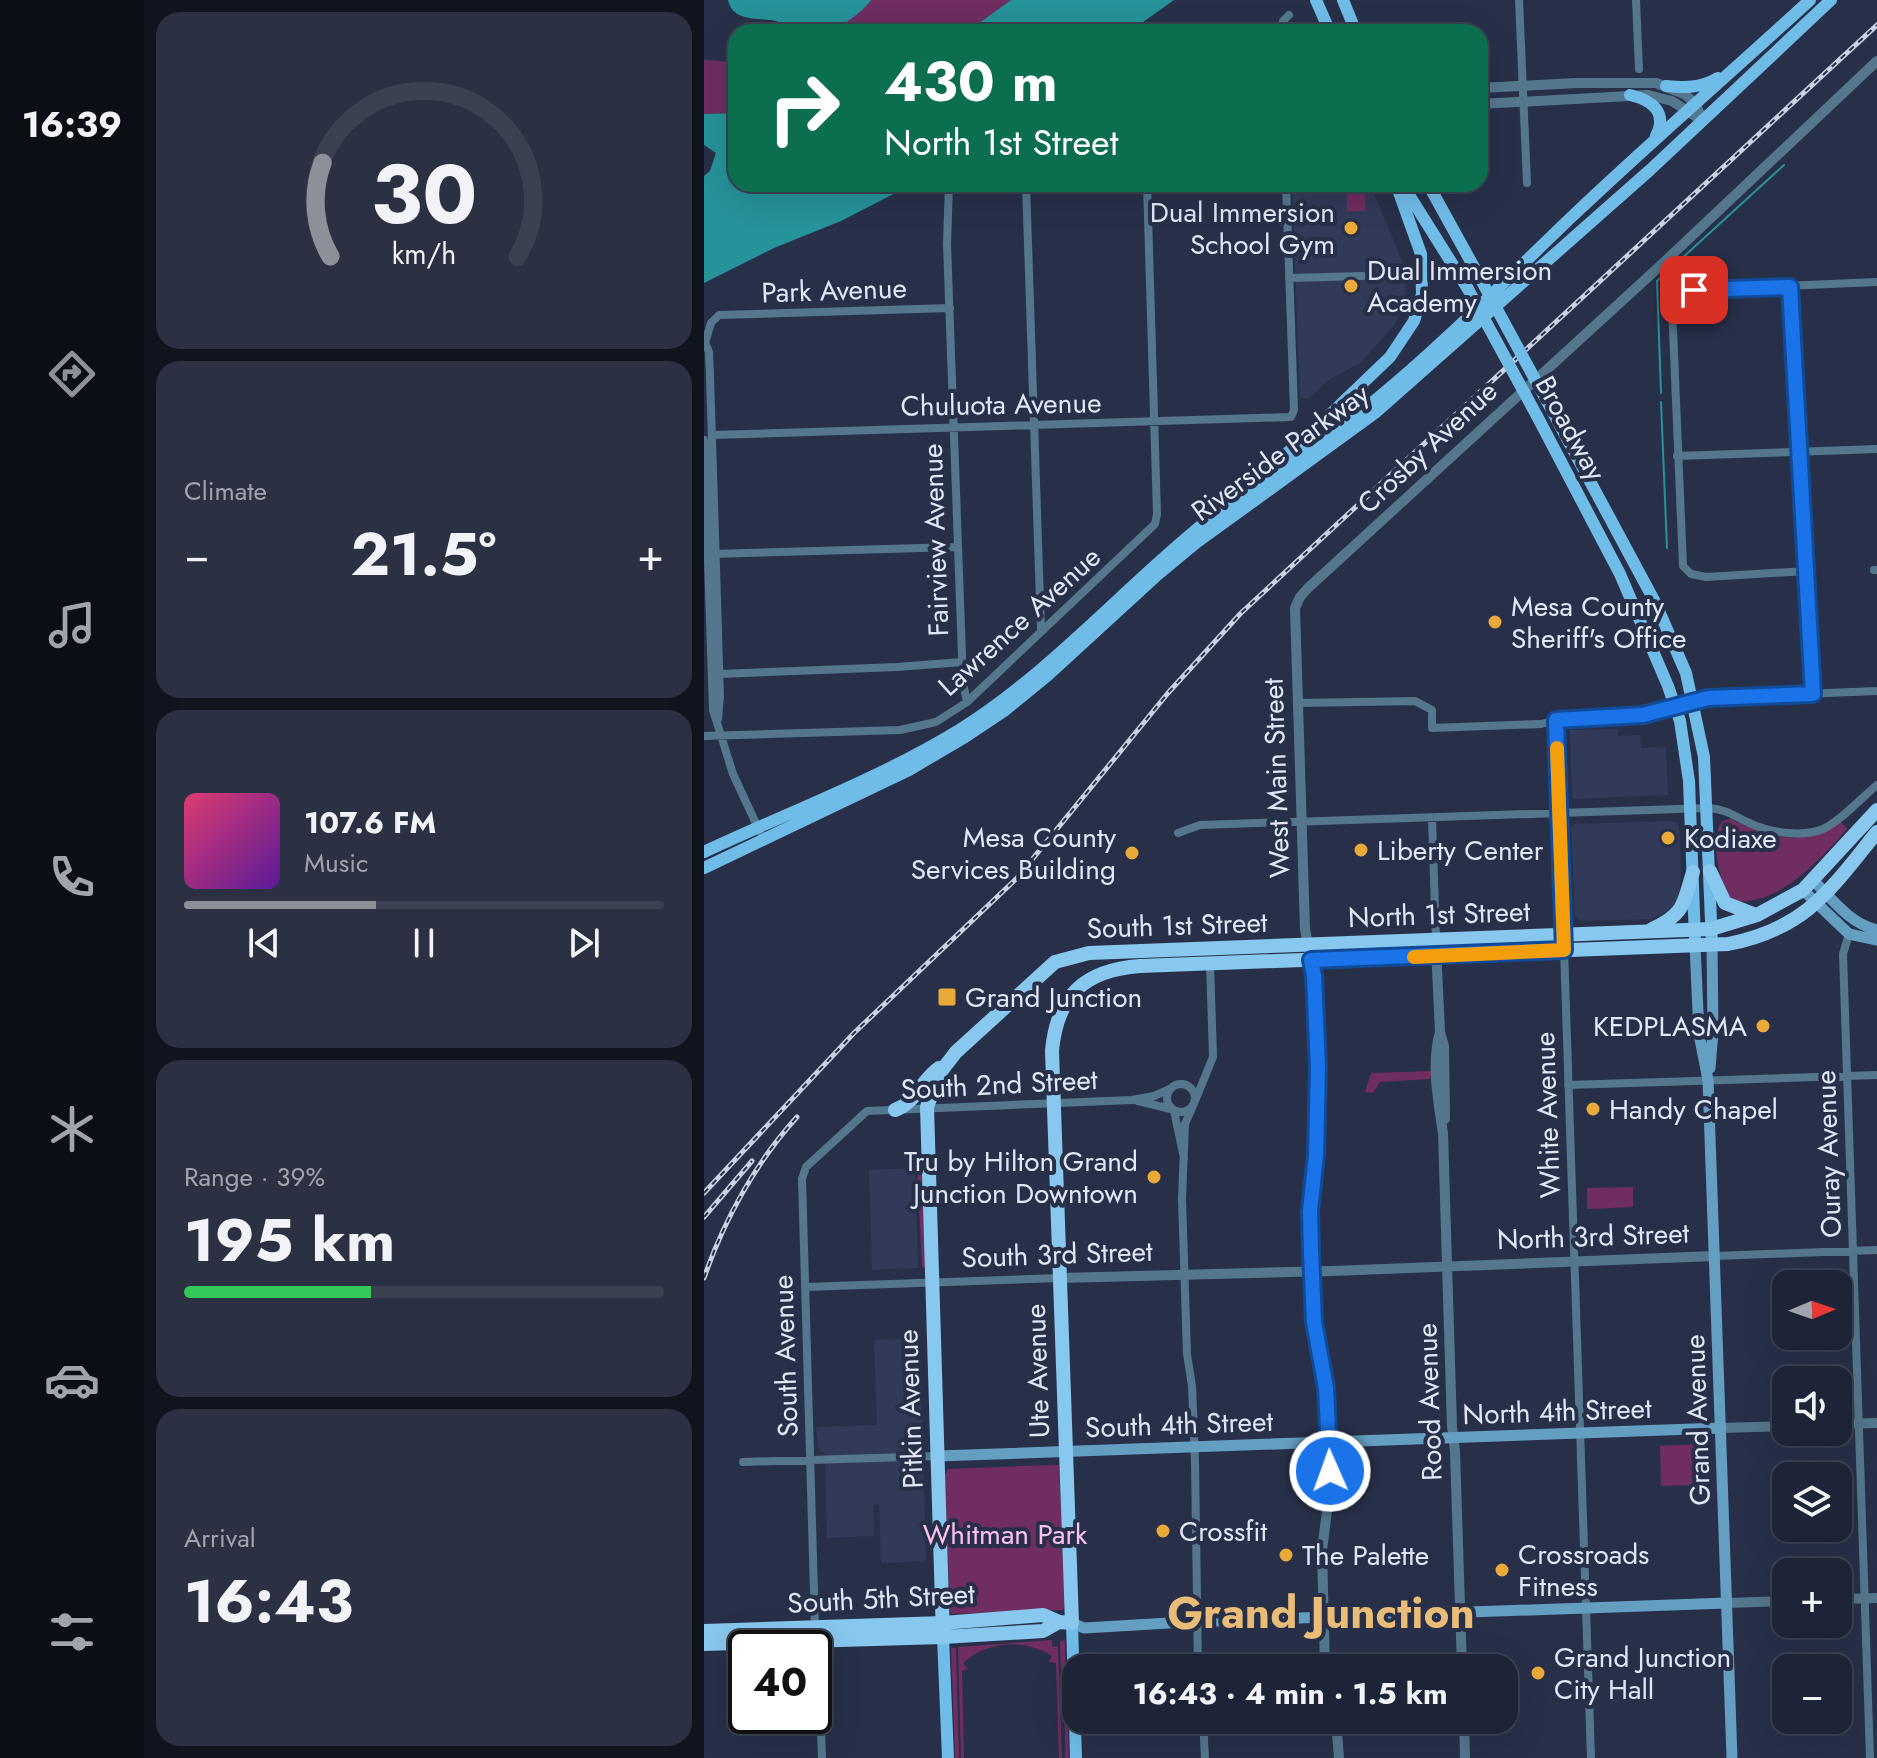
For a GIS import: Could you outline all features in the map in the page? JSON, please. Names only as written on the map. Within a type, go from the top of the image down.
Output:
[{"type":"highway","name":"North 1st Street","points":[[1711,937],[1808,885],[1877,810]]},
{"type":"highway","name":"North 1st Street","points":[[1309,953],[1436,939],[1564,942],[1711,937],[1741,942],[1777,929],[1821,898],[1877,832]]},
{"type":"highway","points":[[1710,871],[1725,903],[1757,915]]},
{"type":"highway","points":[[1644,932],[1669,921],[1680,912],[1693,872]]},
{"type":"highway","name":"North 1st Street","points":[[1309,953],[1437,956],[1644,932],[1695,937]]},
{"type":"highway","name":"South 1st Street","points":[[927,1107],[946,1063],[1042,972],[1066,957],[1089,953],[1309,953]]},
{"type":"highway","name":"South 1st Street","points":[[1076,989],[1098,973],[1119,967],[1210,963],[1309,953]]},
{"type":"highway","name":"Ute Avenue","points":[[1065,1623],[1065,1452],[1053,1032],[1065,1002],[1076,989]]},
{"type":"highway","points":[[895,1110],[911,1102],[924,1080],[946,1063]]},
{"type":"highway","name":"Pitkin Avenue","points":[[927,1107],[943,1630]]},
{"type":"highway","name":"South 5th Street","points":[[832,1633],[943,1630],[1043,1615],[1065,1623]]},
{"type":"highway","name":"South 5th Street","points":[[832,1631],[872,1625],[943,1630]]},
{"type":"main road","points":[[1316,0],[1326,24]]},
{"type":"main road","points":[[1343,0],[1353,24]]},
{"type":"main road","name":"Riverside Parkway","points":[[704,852],[882,772],[962,728],[1036,672],[1154,564],[1211,518],[1334,433],[1381,395],[1810,0]]},
{"type":"main road","name":"Riverside Parkway","points":[[704,868],[909,770],[1004,711],[1196,543],[1375,413],[1703,121],[1831,0]]},
{"type":"main road","points":[[1666,86],[1699,86],[1734,68]]},
{"type":"main road","points":[[1630,95],[1649,101],[1660,112],[1660,128],[1653,142]]},
{"type":"main road","points":[[1211,518],[1318,426],[1390,357],[1406,336],[1419,309],[1423,267],[1419,242],[1399,192]]},
{"type":"main road","name":"Broadway","points":[[1407,192],[1468,289],[1620,574],[1675,706]]},
{"type":"main road","name":"Broadway","points":[[1433,192],[1669,630],[1694,700],[1704,757],[1711,937]]},
{"type":"main road","name":"Grand Avenue","points":[[1675,706],[1687,761],[1699,1034],[1708,1080]]},
{"type":"main road","points":[[1808,885],[1849,934],[1877,940]]},
{"type":"main road","points":[[1821,898],[1861,926],[1877,930]]},
{"type":"main road","name":"Grand Avenue","points":[[1711,937],[1713,1032],[1708,1080],[1732,1758]]},
{"type":"main road","name":"North 4th Street","points":[[1329,1442],[1721,1428]]},
{"type":"main road","name":"South 4th Street","points":[[938,1456],[1329,1442]]},
{"type":"main road","name":"South 5th Street","points":[[1065,1623],[1084,1628],[1727,1603]]},
{"type":"main road","name":"Ute Avenue","points":[[1065,1623],[1076,1758]]},
{"type":"main road","name":"Pitkin Avenue","points":[[943,1630],[948,1758]]},
{"type":"street","points":[[1519,0],[1527,183]]},
{"type":"street","points":[[1636,0],[1639,69]]},
{"type":"street","points":[[1283,24],[1289,15]]},
{"type":"street","name":"Crosby Avenue","points":[[1295,608],[1308,588],[1660,266],[1877,61]]},
{"type":"street","points":[[1488,88],[1636,82],[1666,86],[1684,94],[1703,121]]},
{"type":"street","points":[[1488,104],[1630,95],[1665,98],[1691,108]]},
{"type":"street","name":"Fairview Avenue","points":[[949,192],[947,244],[957,547],[962,662],[967,702]]},
{"type":"street","points":[[1026,192],[1041,631]]},
{"type":"street","points":[[1147,192],[1154,422]]},
{"type":"street","points":[[1286,192],[1289,278],[1363,276]]},
{"type":"street","name":"Chuluota Avenue","points":[[708,438],[1291,417],[1294,410],[1289,278]]},
{"type":"street","points":[[1807,571],[1706,577],[1691,574],[1682,560],[1672,306],[1688,290],[1877,282]]},
{"type":"street","points":[[1790,287],[1813,694]]},
{"type":"street","name":"Park Avenue","points":[[705,344],[711,323],[719,315],[950,308]]},
{"type":"street","points":[[705,344],[709,352],[713,710],[719,736],[764,840]]},
{"type":"street","name":"Lawrence Avenue","points":[[704,736],[919,728],[936,722],[967,702],[1146,536],[1157,520],[1154,422]]},
{"type":"street","points":[[1677,456],[1877,449]]},
{"type":"street","points":[[709,554],[957,547]]},
{"type":"street","points":[[709,554],[720,674],[717,724]]},
{"type":"street","name":"West Main Street","points":[[1295,608],[1301,822],[1318,1068],[1316,1155],[1310,1211],[1314,1322],[1325,1377],[1329,1442],[1330,1506],[1322,1550],[1324,1654]]},
{"type":"street","points":[[720,674],[962,662]]},
{"type":"street","points":[[1297,703],[1415,701],[1432,710],[1432,728],[1541,724],[1556,720],[1643,715],[1694,700],[1877,691]]},
{"type":"street","name":"White Avenue","points":[[1556,720],[1591,1758]]},
{"type":"street","points":[[1178,833],[1200,825],[1707,808],[1731,812],[1757,827],[1783,832],[1817,831],[1828,826],[1877,785]]},
{"type":"street","points":[[1432,818],[1436,939]]},
{"type":"street","name":"Ouray Avenue","points":[[1849,934],[1843,954],[1870,1758]]},
{"type":"street","name":"Rood Avenue","points":[[1436,939],[1440,1032],[1436,1046],[1443,1133],[1462,1654]]},
{"type":"street","points":[[1198,1654],[1194,1447],[1184,1273],[1184,1159],[1186,1119],[1213,1057],[1210,963]]},
{"type":"street","points":[[1568,1085],[1877,1075]]},
{"type":"street","points":[[1184,1159],[1173,1110],[1166,1099],[1170,1089],[1204,1077]]},
{"type":"street","points":[[1183,1084],[1192,1089],[1193,1105]]},
{"type":"street","name":"South 2nd Street","points":[[867,1111],[1132,1100],[1170,1089]]},
{"type":"street","name":"South 2nd Street","points":[[1132,1100],[1173,1110]]},
{"type":"street","points":[[1173,1110],[1184,1113],[1193,1105]]},
{"type":"street","name":"South Avenue","points":[[816,1630],[803,1171],[867,1111]]},
{"type":"street","name":"North 3rd Street","points":[[1312,1271],[1877,1250]]},
{"type":"street","name":"South 3rd Street","points":[[805,1287],[1312,1271]]},
{"type":"street","points":[[1852,1423],[1877,1423]]},
{"type":"street","name":"North 4th Street","points":[[1721,1428],[1772,1426]]},
{"type":"street","name":"South 4th Street","points":[[743,1462],[938,1456]]},
{"type":"street","points":[[1852,1598],[1877,1598]]},
{"type":"street","points":[[1727,1603],[1772,1601]]},
{"type":"street","name":"South Avenue","points":[[821,1734],[822,1758]]},
{"type":"street","points":[[1204,1734],[1205,1758]]},
{"type":"street","points":[[1337,1734],[1339,1758]]},
{"type":"street","points":[[1464,1734],[1465,1758]]},
{"type":"shaded area","points":[[728,0],[871,0],[842,24],[783,24],[741,16]]},
{"type":"shaded area","points":[[1011,0],[1174,0],[1140,24],[978,24]]},
{"type":"shaded area","points":[[728,113],[728,192],[897,192],[704,283],[704,176],[710,171],[716,153],[704,145],[704,114]]},
{"type":"shaded area","name":"Dual Immersion Academy","points":[[1292,192],[1373,192],[1407,273],[1405,300],[1396,323],[1360,363],[1330,379],[1309,398],[1300,398]]},
{"type":"shaded area","points":[[1618,729],[1618,736],[1640,735],[1641,748],[1666,747],[1668,795],[1572,799],[1570,730]]},
{"type":"shaded area","points":[[1671,821],[1679,827],[1681,877],[1680,890],[1672,909],[1650,919],[1582,921],[1575,916],[1571,828],[1574,824]]},
{"type":"shaded area","points":[[915,1168],[918,1268],[872,1270],[869,1170]]},
{"type":"shaded area","points":[[920,1338],[926,1561],[881,1563],[879,1504],[873,1505],[874,1536],[827,1538],[825,1454],[818,1448],[816,1427],[877,1425],[874,1340]]},
{"type":"green space","points":[[871,0],[1011,0],[978,24],[839,24]]},
{"type":"green space","points":[[704,60],[728,62],[728,113],[704,114]]},
{"type":"green space","points":[[1347,192],[1365,192],[1365,211],[1347,211]]},
{"type":"green space","points":[[1731,819],[1758,831],[1786,837],[1814,835],[1841,822],[1847,829],[1810,868],[1780,890],[1747,901],[1730,900],[1720,872],[1716,839],[1722,821]]},
{"type":"green space","points":[[1432,1071],[1430,1079],[1380,1082],[1373,1093],[1365,1092],[1371,1073]]},
{"type":"green space","points":[[917,1167],[922,1167],[925,1267],[922,1268]]},
{"type":"green space","points":[[1633,1187],[1633,1207],[1587,1209],[1587,1188]]},
{"type":"green space","points":[[1702,1444],[1703,1485],[1661,1486],[1660,1446]]},
{"type":"green space","name":"Whitman Park","points":[[1059,1465],[1064,1593],[1067,1597],[1063,1610],[952,1614],[945,1474],[948,1469]]},
{"type":"green space","points":[[1065,1639],[1062,1677],[1060,1642]]},
{"type":"green space","points":[[1052,1640],[1052,1647],[1058,1646],[1062,1758],[1059,1758],[1056,1663],[1049,1662],[1052,1656],[1041,1650],[1006,1644],[983,1650],[963,1663],[968,1669],[962,1671],[964,1758],[961,1758],[958,1647]]},
{"type":"green space","points":[[951,1648],[956,1648],[959,1758],[955,1758]]},
{"type":"green space","points":[[1065,1734],[1068,1734],[1069,1758],[1065,1758]]},
{"type":"waterway","points":[[1661,393],[1657,281],[1784,165]]},
{"type":"waterway","points":[[1661,402],[1667,548]]},
{"type":"railway","points":[[704,1193],[854,1033],[1017,878],[1168,693],[1241,613],[1877,25]]},
{"type":"railway","points":[[704,1278],[721,1235],[755,1172],[797,1117]]},
{"type":"railway","points":[[704,1217],[752,1161]]},
{"type":"slow traffic","points":[[1414,957],[1564,950],[1557,748]]},
{"type":"place","name":"Dual Immersion School Gym","points":[[1351,228]]},
{"type":"place","name":"Dual Immersion Academy","points":[[1351,286]]},
{"type":"place","name":"Mesa County Sheriff's Office","points":[[1495,622]]},
{"type":"place","name":"Kodiaxe","points":[[1668,838]]},
{"type":"place","name":"Liberty Center","points":[[1361,850]]},
{"type":"place","name":"Mesa County Services Building","points":[[1132,853]]},
{"type":"place","name":"Grand Junction","points":[[947,997]]},
{"type":"place","name":"KEDPLASMA","points":[[1763,1026]]},
{"type":"place","name":"Handy Chapel","points":[[1593,1109]]},
{"type":"place","name":"Tru by Hilton Grand Junction Downtown","points":[[1154,1177]]},
{"type":"place","name":"Crossfit","points":[[1163,1531]]},
{"type":"place","name":"The Palette","points":[[1286,1555]]},
{"type":"place","name":"Crossroads Fitness","points":[[1502,1570]]},
{"type":"place","name":"Grand Junction City Hall","points":[[1538,1673]]},
{"type":"district","name":"Grand Junction","points":[[1321,1613]]},
{"type":"route","points":[[1330,1471],[1326,1388],[1314,1322],[1311,1252],[1310,1211],[1316,1155],[1318,1068],[1311,960],[1564,950],[1556,720],[1631,717],[1708,698],[1813,694],[1790,287],[1694,290]]}]
